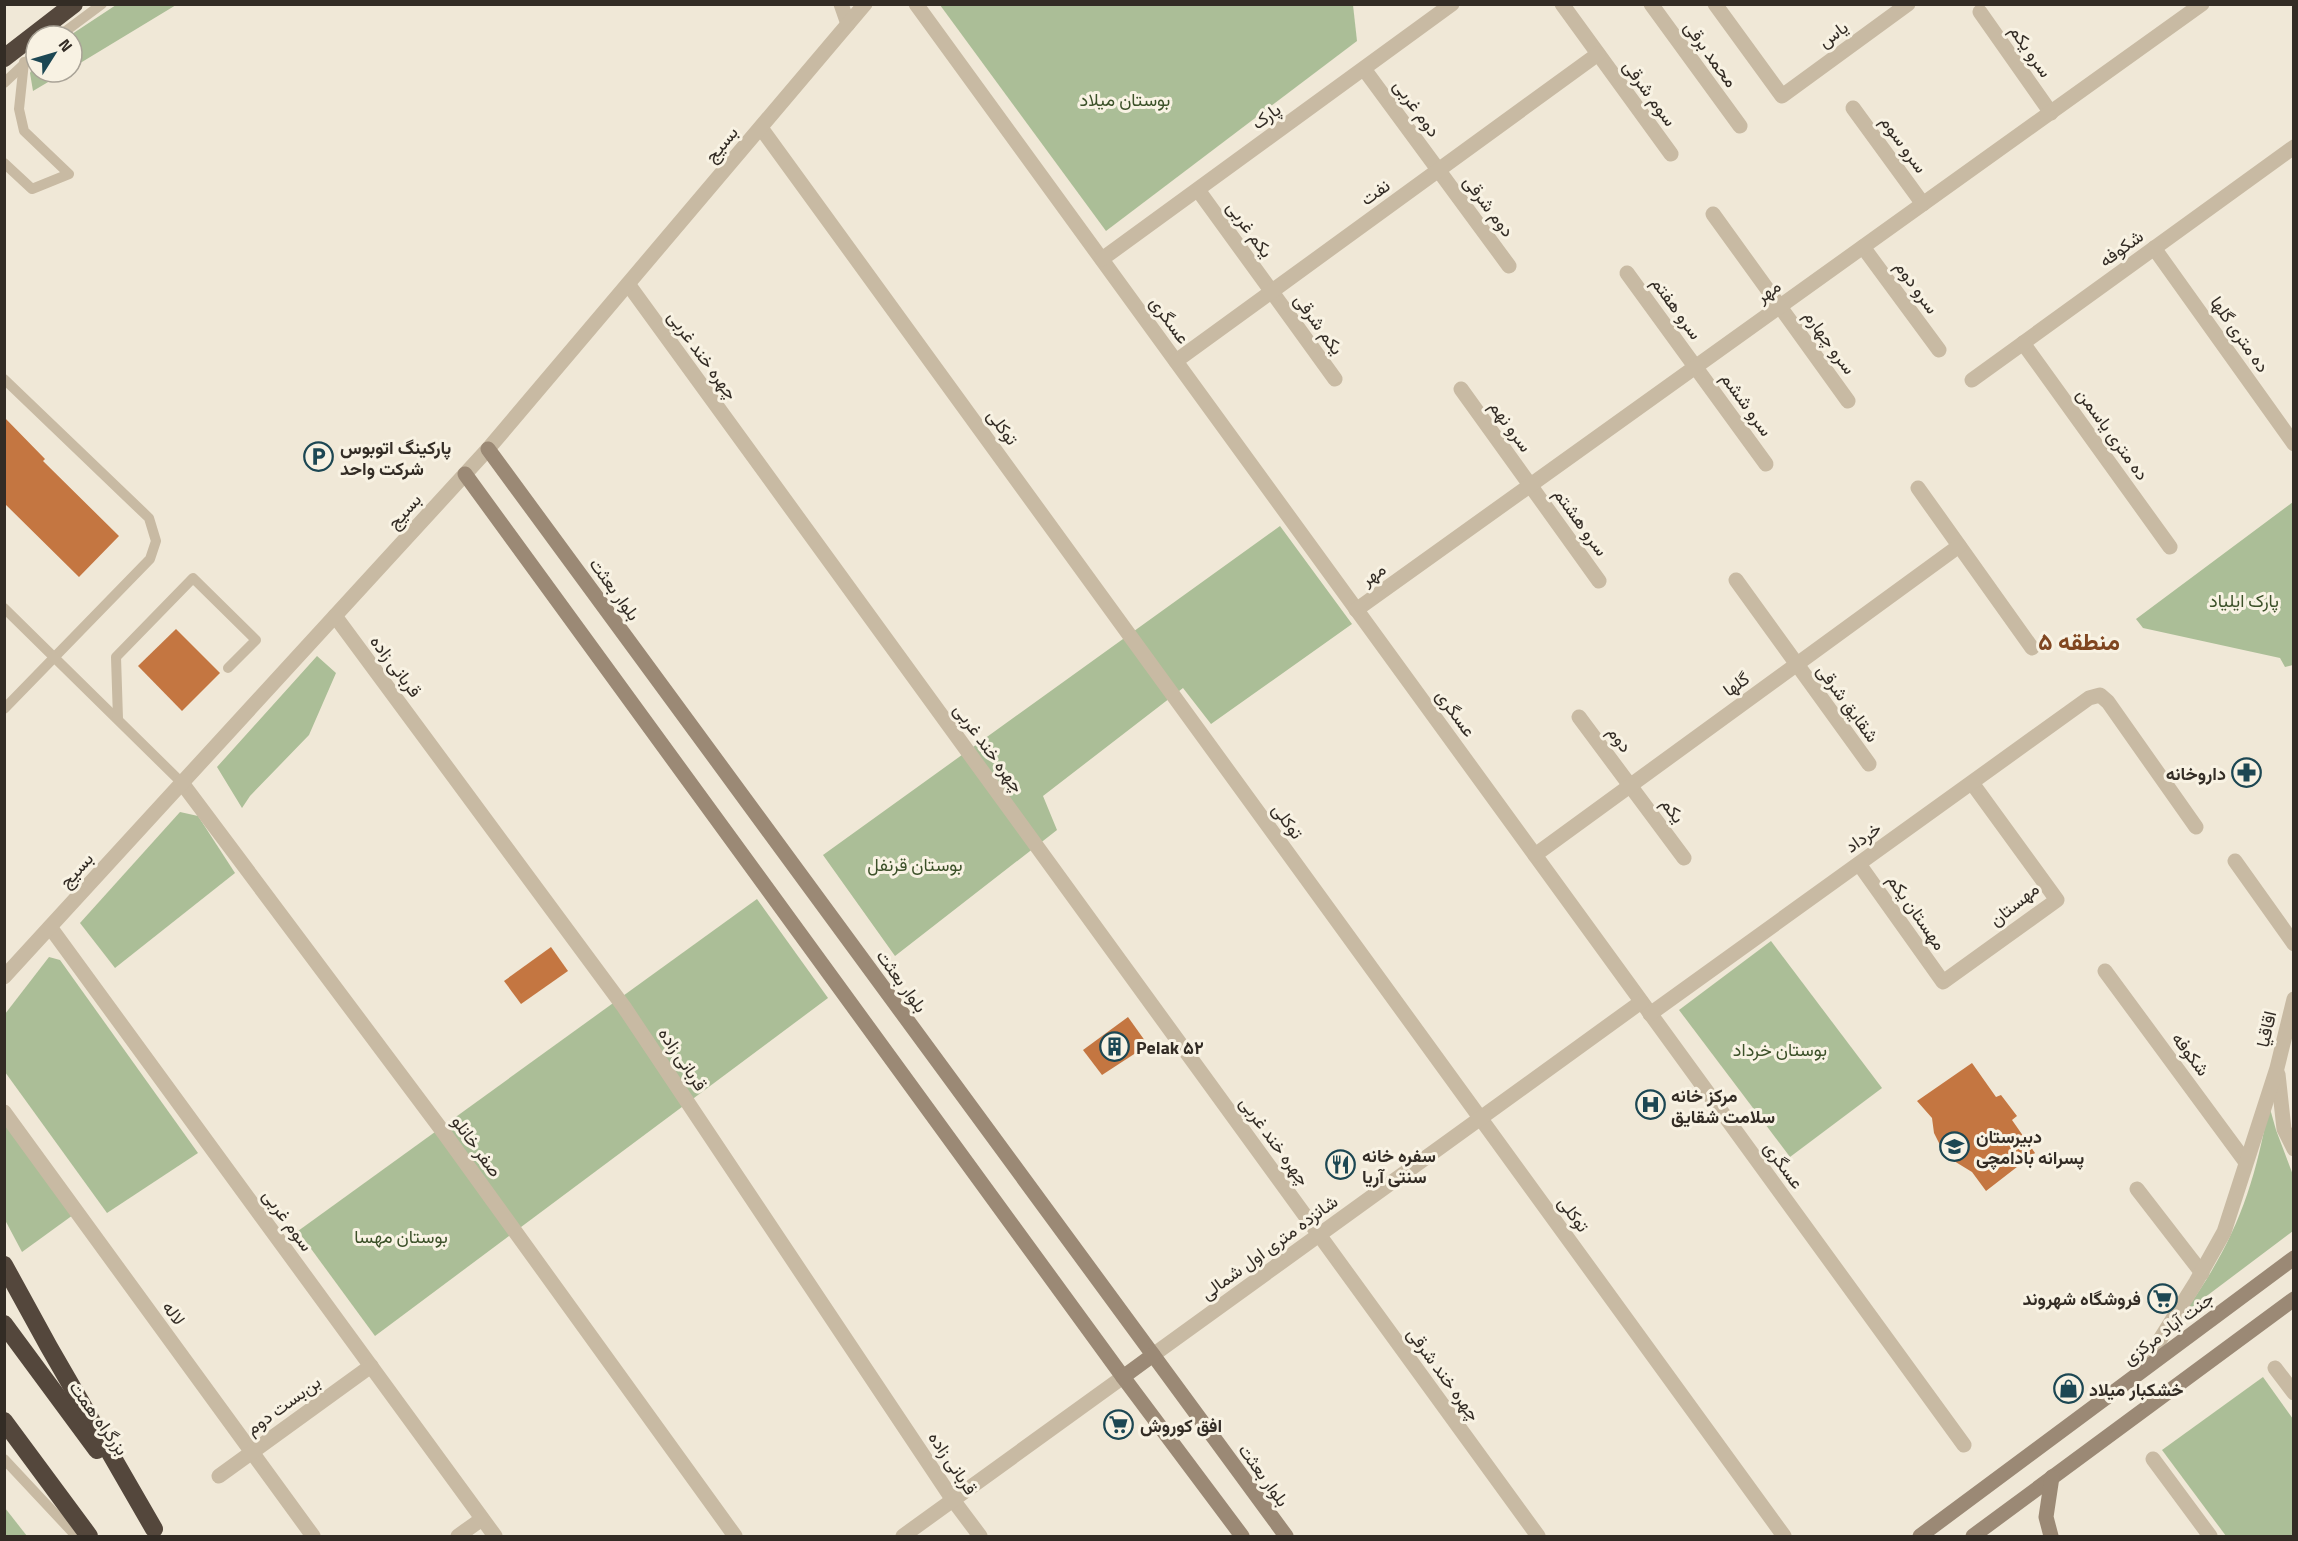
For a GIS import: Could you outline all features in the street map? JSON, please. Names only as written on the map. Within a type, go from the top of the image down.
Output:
[{"type":"highway","points":[[4,58],[74,4]]},
{"type":"highway","points":[[4,1265],[157,1533]]},
{"type":"highway","name":"بزرگراه همت","points":[[4,1324],[157,1533]]},
{"type":"highway","points":[[4,1421],[89,1536]]},
{"type":"highway","points":[[4,1437],[67,1507]]},
{"type":"street","points":[[841,4],[848,24]]},
{"type":"street","name":"بسیج","points":[[4,977],[488,449],[865,4]]},
{"type":"street","name":"عسگری","points":[[916,4],[1964,1445]]},
{"type":"street","name":"پارک","points":[[1101,259],[1452,4]]},
{"type":"street","points":[[1562,4],[1598,54]]},
{"type":"street","name":"محمد برقی","points":[[1651,4],[1740,126]]},
{"type":"street","name":"محمد برقی","points":[[1715,4],[1782,96]]},
{"type":"street","name":"یاس","points":[[1782,96],[1908,4]]},
{"type":"street","name":"مهر","points":[[1356,610],[2202,4]]},
{"type":"street","name":"سرو یکم","points":[[1980,12],[2051,113]]},
{"type":"street","name":"سوم شرقی","points":[[1598,54],[1671,154]]},
{"type":"street","name":"نفت","points":[[1176,361],[1598,54]]},
{"type":"street","name":"دوم غربی","points":[[1364,69],[1438,170]]},
{"type":"street","name":"سرو سوم","points":[[1853,108],[1923,204]]},
{"type":"street","name":"توکلی","points":[[761,128],[1784,1536]]},
{"type":"street","name":"شکوفه","points":[[1972,380],[2154,248],[2291,155]]},
{"type":"street","name":"دوم شرقی","points":[[1438,170],[1509,266]]},
{"type":"street","name":"یکم غربی","points":[[1197,190],[1271,291]]},
{"type":"street","name":"سرو چهارم","points":[[1713,214],[1848,401]]},
{"type":"street","name":"سرو دوم","points":[[1863,247],[1939,350]]},
{"type":"street","name":"ده متری گلها","points":[[2154,248],[2294,444]]},
{"type":"street","name":"سرو هفتم","points":[[1627,273],[1695,367]]},
{"type":"street","name":"چهره خند غربی","points":[[628,284],[1319,1235]]},
{"type":"street","name":"یکم شرقی","points":[[1271,291],[1335,379]]},
{"type":"street","name":"ده متری یاسمن","points":[[2024,343],[2170,547]]},
{"type":"street","name":"سرو ششم","points":[[1695,367],[1766,464]]},
{"type":"street","name":"سرو نهم","points":[[1461,389],[1530,486]]},
{"type":"street","name":"بلوار بعثت","points":[[488,449],[1286,1536]]},
{"type":"street","points":[[465,474],[1123,1377],[1242,1536]]},
{"type":"street","name":"سرو هشتم","points":[[1530,486],[1599,581]]},
{"type":"street","points":[[1918,488],[2032,648]]},
{"type":"street","name":"گلها","points":[[1535,855],[1959,546]]},
{"type":"street","name":"شقایق شرقی","points":[[1736,580],[1869,764]]},
{"type":"street","name":"قربانی زاده","points":[[335,616],[624,1007],[953,1500],[980,1536]]},
{"type":"street","name":"خرداد","points":[[1646,1008],[1859,864],[2089,698],[2100,695],[2108,702],[2196,827]]},
{"type":"street","name":"دوم","points":[[1579,717],[1630,785]]},
{"type":"street","name":"صفر خانلو","points":[[182,783],[444,1133],[735,1536]]},
{"type":"street","name":"مهستان","points":[[1943,982],[2057,900],[1972,783]]},
{"type":"street","name":"یکم","points":[[1630,785],[1684,858]]},
{"type":"street","points":[[2235,861],[2294,944]]},
{"type":"street","name":"مهستان یکم","points":[[1859,864],[1943,982]]},
{"type":"street","name":"سوم غربی","points":[[50,927],[495,1536]]},
{"type":"street","name":"شکوفه","points":[[2105,971],[2246,1161]]},
{"type":"street","name":"اقاقیا","points":[[2138,1375],[2202,1273],[2224,1232],[2277,1068],[2294,999]]},
{"type":"street","name":"شانزده متری اول شمالی","points":[[1152,1356],[1480,1118],[1646,1008]]},
{"type":"street","points":[[2277,1068],[2284,1129],[2294,1149]]},
{"type":"street","name":"لاله","points":[[4,1112],[313,1536]]},
{"type":"street","points":[[2136,1189],[2202,1273]]},
{"type":"street","name":"چهره خند شرقی","points":[[1319,1235],[1538,1536]]},
{"type":"street","name":"جنت آباد مرکزی","points":[[1920,1536],[2294,1258]]},
{"type":"street","points":[[1976,1536],[2052,1477],[2294,1299]]},
{"type":"street","points":[[903,1536],[1152,1356]]},
{"type":"street","name":"بن‌بست دوم","points":[[219,1476],[371,1366]]},
{"type":"street","points":[[2275,1368],[2294,1393]]},
{"type":"street","points":[[2153,1459],[2210,1536]]},
{"type":"street","points":[[2051,1536],[2046,1517],[2052,1477]]},
{"type":"street","points":[[458,1536],[482,1519]]},
{"type":"lane","points":[[75,24],[102,4]]},
{"type":"lane","points":[[4,82],[24,62]]},
{"type":"lane","points":[[4,163],[32,189],[69,174],[24,131],[19,109],[24,62]]},
{"type":"lane","points":[[4,380],[149,518],[156,541],[150,559],[4,709]]},
{"type":"lane","points":[[118,719],[117,657],[193,579],[256,640],[228,668]]},
{"type":"lane","points":[[4,608],[182,783]]},
{"type":"lane","points":[[4,1459],[76,1536]]},
{"type":"green space","points":[[116,5],[176,5],[84,61],[84,26]]},
{"type":"green space","name":"بوستان میلاد","points":[[940,5],[1353,5],[1357,41],[1106,231]]},
{"type":"green space","points":[[32,84],[45,84],[33,91]]},
{"type":"green space","name":"پارک ایلیاد","points":[[2293,502],[2293,665],[2285,667],[2280,658],[2143,628],[2136,619]]},
{"type":"green space","name":"بوستان قرنفل","points":[[1280,526],[1352,624],[1211,724],[1183,688],[1043,796],[1057,830],[895,956],[823,855]]},
{"type":"green space","points":[[317,656],[336,673],[309,735],[250,796],[242,808],[217,767]]},
{"type":"green space","points":[[180,812],[198,816],[235,873],[115,968],[80,923]]},
{"type":"green space","name":"بوستان مهسا","points":[[757,899],[828,998],[375,1336],[298,1231]]},
{"type":"green space","name":"بوستان خرداد","points":[[1771,941],[1882,1088],[1790,1157],[1679,1010]]},
{"type":"green space","points":[[49,957],[60,960],[198,1153],[107,1213],[5,1072],[5,1014]]},
{"type":"green space","points":[[2269,1105],[2293,1175],[2293,1231],[2184,1313],[2216,1263],[2240,1215],[2256,1164]]},
{"type":"green space","points":[[4,1121],[73,1215],[22,1252],[5,1220]]},
{"type":"green space","points":[[2263,1377],[2293,1419],[2293,1536],[2226,1536],[2162,1450]]},
{"type":"green space","points":[[5,1508],[27,1536],[5,1536]]},
{"type":"building","points":[[4,417],[45,459],[43,461],[119,536],[79,577],[4,503]]},
{"type":"building","points":[[176,629],[220,673],[182,711],[138,666]]},
{"type":"building","points":[[551,947],[568,971],[521,1004],[504,981]]},
{"type":"building","name":"Pelak ۵۲","points":[[1128,1017],[1148,1045],[1102,1075],[1083,1050]]},
{"type":"building","points":[[1972,1063],[1996,1097],[2001,1095],[2017,1116],[2012,1120],[2035,1153],[1986,1191],[1972,1172],[1954,1161],[1942,1149],[1934,1133],[1932,1118],[1917,1101]]},
{"type":"place","name":"پارکینگ اتوبوس شرکت واحد","points":[[319,457]]},
{"type":"place","name":"داروخانه","points":[[2247,773]]},
{"type":"place","name":"Pelak ۵۲","points":[[1115,1047]]},
{"type":"place","name":"مرکز خانه سلامت شقایق","points":[[1650,1105]]},
{"type":"place","name":"دبیرستان پسرانه بادامچی","points":[[1955,1146]]},
{"type":"place","name":"سفره خانه سنتی آریا","points":[[1341,1165]]},
{"type":"place","name":"فروشگاه شهروند","points":[[2162,1298]]},
{"type":"place","name":"خشکبار میلاد","points":[[2068,1389]]},
{"type":"place","name":"افق کوروش","points":[[1119,1425]]},
{"type":"district","name":"منطقه ۵","points":[[2079,641]]}]
